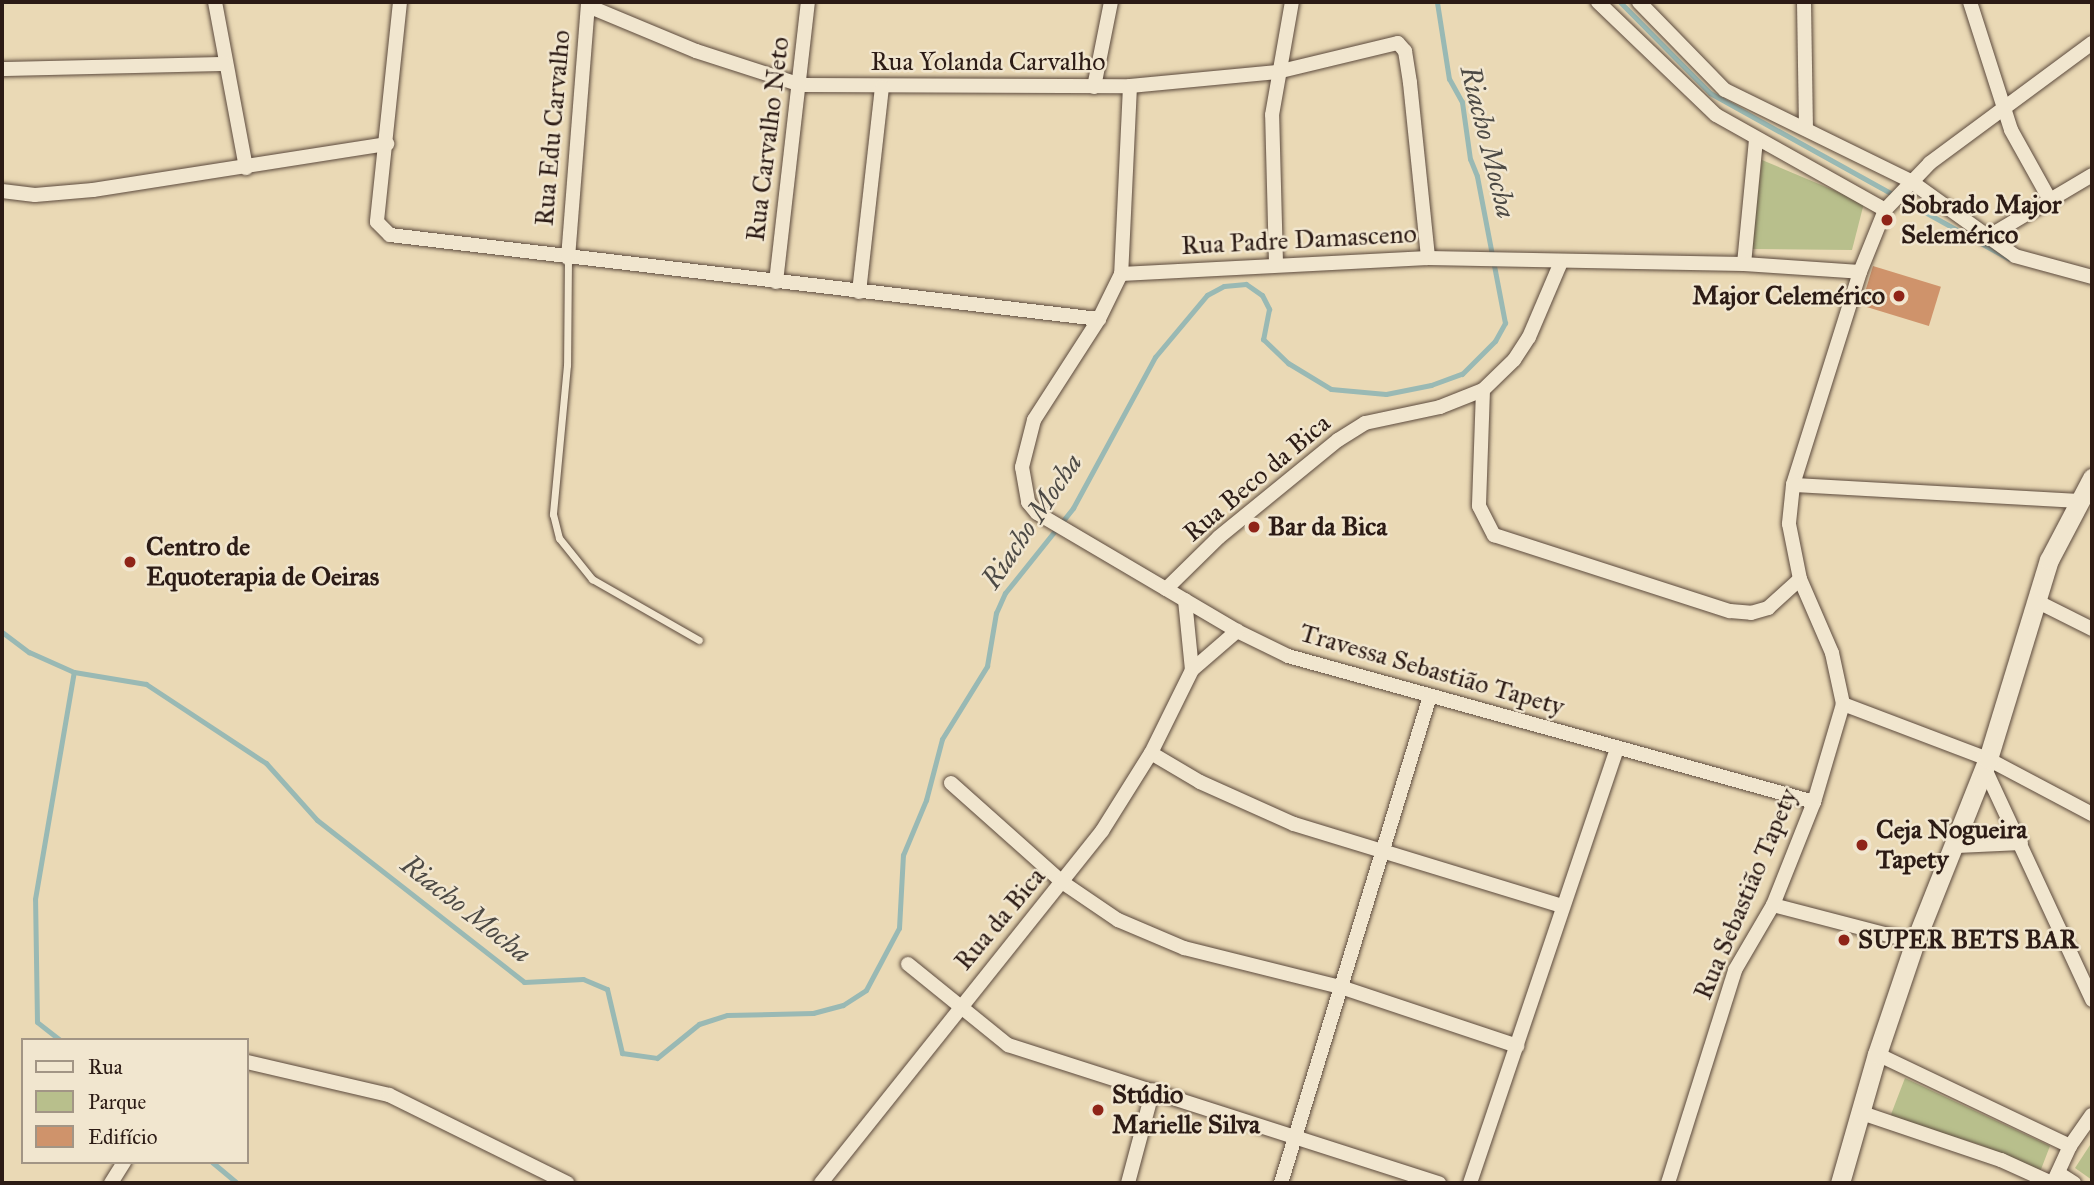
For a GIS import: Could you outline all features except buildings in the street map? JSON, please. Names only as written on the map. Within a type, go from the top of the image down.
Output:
[{"type":"main road","points":[[1840,1183],[1877,1054],[1915,942],[1956,846],[1986,764],[2049,560],[2077,501],[2092,478]]},
{"type":"street","points":[[215,2],[246,168]]},
{"type":"street","points":[[400,2],[377,222],[382,230],[403,238],[859,292],[1099,319],[1121,274],[1130,86]]},
{"type":"street","name":"Rua Carvalho Neto","points":[[776,282],[801,85],[807,2]]},
{"type":"street","points":[[1094,87],[1111,2]]},
{"type":"street","points":[[1276,263],[1272,152],[1277,72],[1292,2]]},
{"type":"street","points":[[1598,2],[1690,93],[1756,139],[1888,206]]},
{"type":"street","points":[[1639,2],[1714,82],[1744,100],[1806,126],[1907,182],[2015,256],[2092,277]]},
{"type":"street","points":[[1804,2],[1806,126]]},
{"type":"street","points":[[1970,2],[2003,105],[2021,150],[2050,200]]},
{"type":"street","name":"Rua Yolanda Carvalho","points":[[588,4],[696,51],[801,85],[1130,86],[1277,72],[1398,43],[1405,51],[1410,83],[1428,258]]},
{"type":"street","name":"Rua Edu Carvalho","points":[[568,258],[588,4]]},
{"type":"street","points":[[2092,43],[2003,105],[1907,182],[1888,206],[1860,272],[1793,485],[1789,524],[1800,579],[1832,653],[1843,704],[1986,764],[2092,814]]},
{"type":"street","points":[[2,69],[225,64]]},
{"type":"street","points":[[859,292],[882,87]]},
{"type":"street","points":[[1744,264],[1756,139]]},
{"type":"street","points":[[2,191],[58,194],[246,168],[387,144]]},
{"type":"street","points":[[1986,238],[2092,175]]},
{"type":"street","name":"Rua Padre Damasceno","points":[[1121,274],[1276,263],[1428,258],[1561,262]]},
{"type":"street","points":[[1561,262],[1744,264],[1860,272]]},
{"type":"street","name":"Rua Beco da Bica","points":[[1166,589],[1219,537],[1338,440],[1365,423],[1440,407],[1483,390],[1522,348],[1561,262]]},
{"type":"street","name":"Travessa Sebastião Tapety","points":[[1099,319],[1034,420],[1021,467],[1028,502],[1054,525],[1237,631],[1288,656],[1814,802]]},
{"type":"street","points":[[1483,390],[1479,506],[1494,536],[1730,611],[1751,613],[1768,608],[1800,579]]},
{"type":"street","points":[[1793,485],[2077,501]]},
{"type":"street","points":[[1185,600],[1192,670]]},
{"type":"street","points":[[2036,601],[2092,629]]},
{"type":"street","name":"Rua da Bica","points":[[821,1183],[958,1007],[1062,882],[1151,753],[1192,670],[1237,631]]},
{"type":"street","points":[[1281,1183],[1340,987],[1384,854],[1430,696]]},
{"type":"street","name":"Rua Sebastião Tapety","points":[[1668,1183],[1735,970],[1773,905],[1814,802],[1843,704]]},
{"type":"street","points":[[1470,1183],[1617,748]]},
{"type":"street","points":[[1151,753],[1244,804],[1384,854],[1563,906]]},
{"type":"street","points":[[1986,764],[2092,1000]]},
{"type":"street","points":[[951,783],[1062,882],[1118,920],[1173,943],[1340,987],[1517,1046]]},
{"type":"street","points":[[1956,846],[2021,843]]},
{"type":"street","points":[[1773,905],[1915,942]]},
{"type":"street","points":[[908,964],[1008,1045],[1296,1134],[1440,1183]]},
{"type":"street","points":[[1877,1054],[2070,1146]]},
{"type":"street","points":[[248,1062],[389,1095],[568,1183]]},
{"type":"street","points":[[1128,1183],[1153,1090]]},
{"type":"street","points":[[1859,1112],[2054,1180],[2074,1183]]},
{"type":"street","points":[[2054,1180],[2070,1146],[2092,1115]]},
{"type":"street","points":[[111,1183],[123,1164]]},
{"type":"lane","points":[[568,258],[567,365],[554,501],[559,538],[592,579],[699,640]]},
{"type":"green space","points":[[1762,160],[1864,203],[1852,250],[1751,249]]},
{"type":"green space","points":[[1905,1078],[2050,1146],[2040,1172],[1981,1145],[1890,1117]]},
{"type":"green space","points":[[2092,1142],[2092,1180],[2075,1168]]},
{"type":"waterway","name":"Riacho Mocha","points":[[2,632],[29,652],[74,672],[146,684],[266,763],[317,820],[524,982],[583,979],[607,989],[622,1053],[657,1058],[699,1024],[727,1015],[813,1013],[843,1005],[866,990],[899,928],[903,855],[926,800],[942,739],[987,666],[996,613],[1005,593],[1073,508],[1155,357],[1207,295],[1224,286],[1246,284],[1262,295],[1269,309],[1263,339],[1288,363],[1331,389],[1386,394],[1431,385],[1462,374],[1495,341],[1505,323],[1477,176],[1470,159],[1462,102],[1449,79],[1437,2]]},
{"type":"waterway","points":[[1620,2],[1710,93],[2009,259]]},
{"type":"waterway","points":[[57,1038],[37,1022],[35,899],[74,672]]},
{"type":"waterway","points":[[214,1164],[237,1183]]},
{"type":"place","name":"Sobrado Major Selemérico","points":[[1887,220]]},
{"type":"place","name":"Major Celemérico","points":[[1899,296]]},
{"type":"place","name":"Bar da Bica","points":[[1254,527]]},
{"type":"place","name":"Centro de Equoterapia de Oeiras","points":[[130,562]]},
{"type":"place","name":"Ceja Nogueira Tapety","points":[[1862,845]]},
{"type":"place","name":"SUPER BETS BAR","points":[[1844,940]]},
{"type":"place","name":"Stúdio Marielle Silva","points":[[1098,1110]]}]
